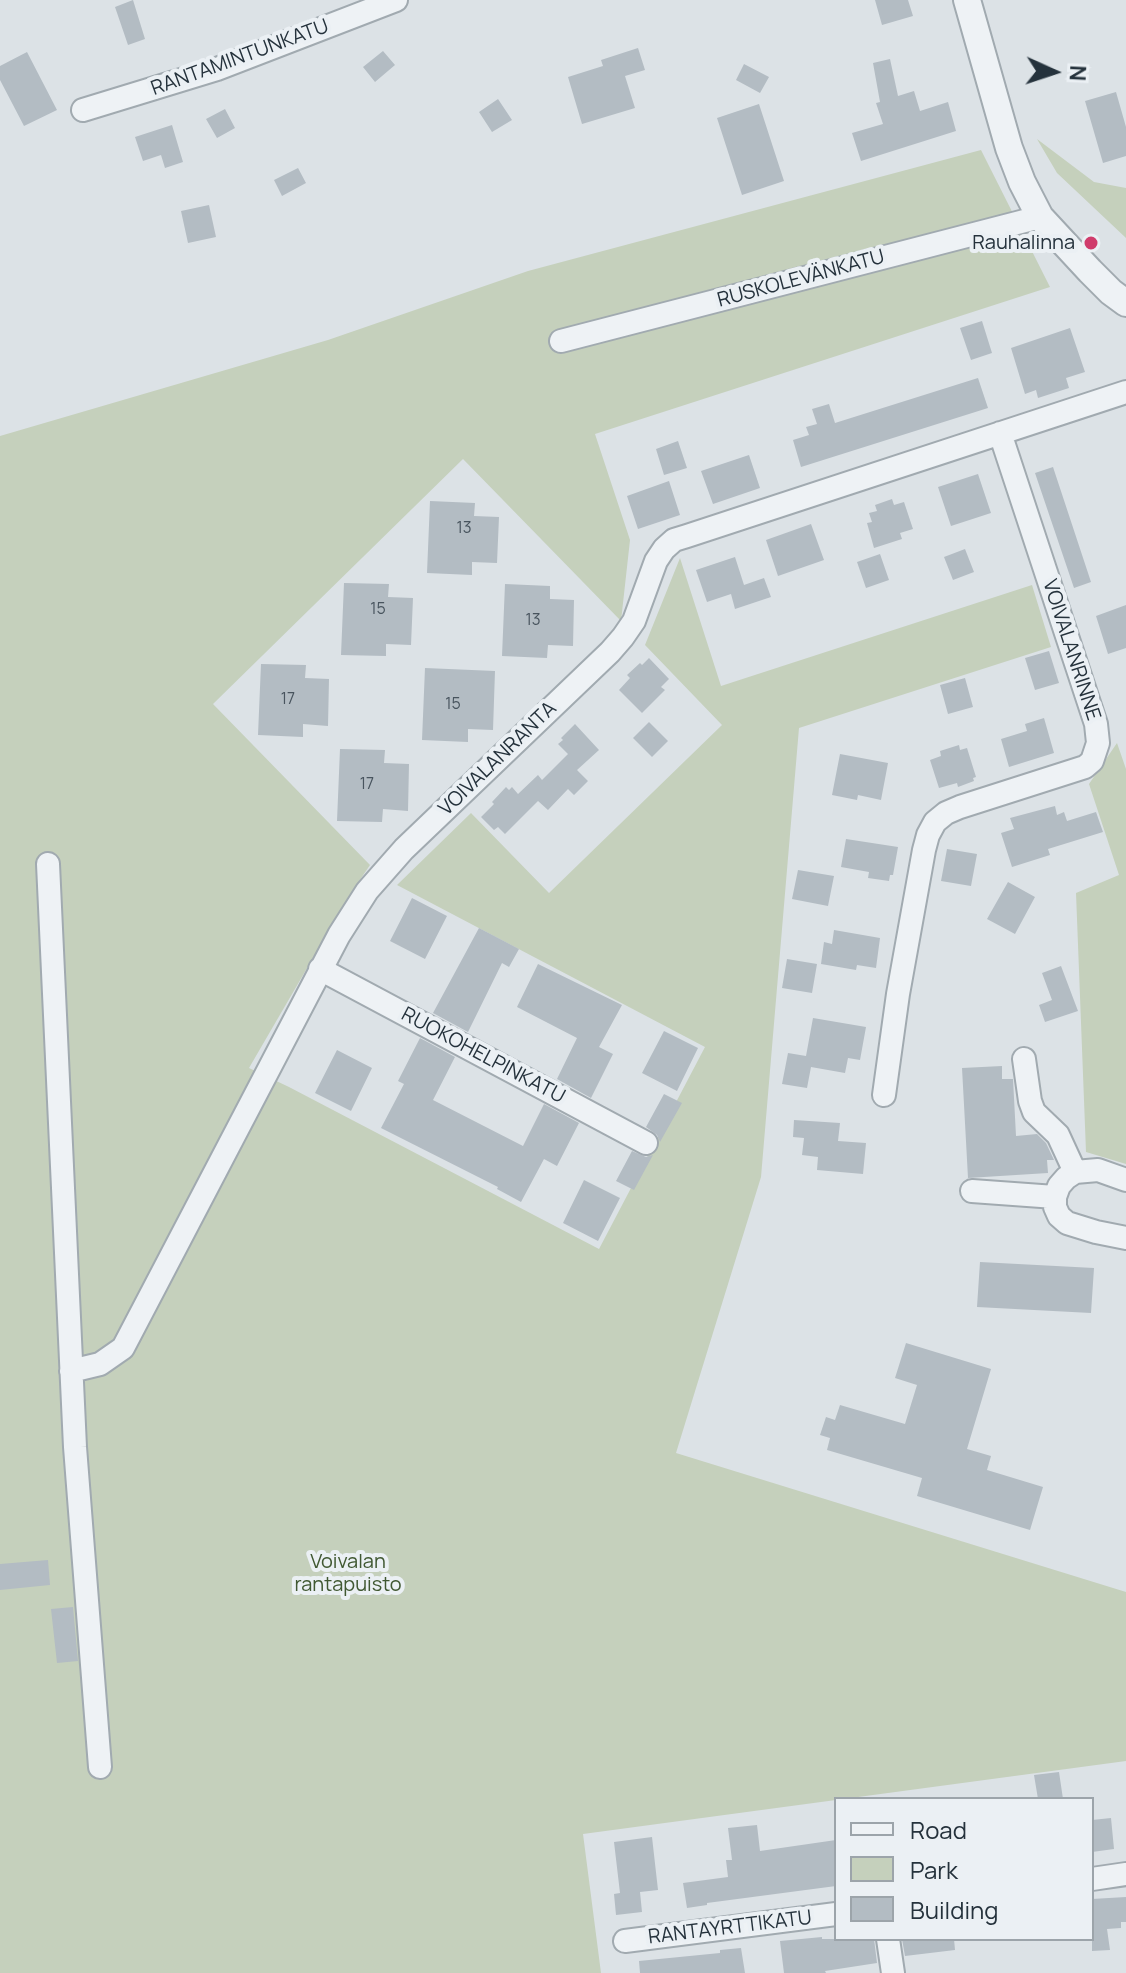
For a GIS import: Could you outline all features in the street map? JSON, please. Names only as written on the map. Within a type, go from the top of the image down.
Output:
[{"type":"street","name":"RANTAMINTUNKATU","points":[[83,110],[217,69],[396,0]]},
{"type":"street","points":[[967,0],[1009,148],[1040,217],[1090,271],[1126,303]]},
{"type":"street","name":"RUSKOLEVÄNKATU","points":[[561,341],[1040,217]]},
{"type":"street","name":"VOIVALANRANTA","points":[[71,1371],[100,1364],[123,1348],[353,910],[383,871],[623,637],[634,621],[656,561],[664,549],[674,540],[1126,392]]},
{"type":"street","name":"VOIVALANRINNE","points":[[884,1095],[898,994],[924,850],[935,822],[960,807],[1085,767],[1092,761],[1098,743],[1096,724],[1000,433]]},
{"type":"street","points":[[48,864],[76,1461],[100,1767]]},
{"type":"street","name":"RUOKOHELPINKATU","points":[[320,969],[646,1143]]},
{"type":"street","points":[[1024,1059],[1034,1112],[1058,1135],[1075,1172]]},
{"type":"street","points":[[1126,1180],[1098,1170],[1075,1172],[1059,1186],[1055,1197],[1059,1216],[1067,1223],[1126,1238]]},
{"type":"street","points":[[972,1191],[1055,1197]]},
{"type":"street","points":[[1094,1879],[1126,1874]]},
{"type":"street","name":"RANTAYRTTIKATU","points":[[625,1941],[834,1914]]},
{"type":"street","points":[[888,1941],[893,1973]]},
{"type":"green space","points":[[1037,139],[1094,182],[1126,188],[1126,238],[1057,173]]},
{"type":"green space","name":"Voivalan rantapuisto","points":[[981,150],[1050,287],[595,434],[630,540],[621,621],[463,459],[213,704],[370,865],[249,1068],[599,1249],[705,1047],[397,885],[471,813],[549,893],[722,725],[645,645],[680,558],[721,686],[1032,585],[1051,647],[799,728],[761,1177],[676,1453],[1126,1592],[1126,1761],[858,1797],[834,1797],[834,1800],[583,1834],[601,1973],[0,1973],[0,436],[328,340],[528,271]]},
{"type":"green space","points":[[1117,743],[1126,769],[1126,1164],[1086,1152],[1076,893],[1119,875],[1089,784]]},
{"type":"building","points":[[133,0],[145,39],[128,45],[115,7]]},
{"type":"building","points":[[875,0],[908,0],[913,16],[882,25]]},
{"type":"building","points":[[638,48],[645,70],[625,76],[635,108],[582,124],[568,77],[603,66],[601,60]]},
{"type":"building","points":[[383,51],[395,65],[375,82],[363,67]]},
{"type":"building","points":[[27,52],[57,110],[24,126],[0,80],[0,66]]},
{"type":"building","points":[[890,59],[898,96],[914,91],[920,111],[948,102],[956,131],[861,161],[852,133],[883,124],[876,103],[880,102],[873,63]]},
{"type":"building","points":[[744,64],[769,77],[760,93],[736,80]]},
{"type":"building","points":[[1116,92],[1126,127],[1126,156],[1103,163],[1085,101]]},
{"type":"building","points":[[498,99],[512,120],[492,132],[479,112]]},
{"type":"building","points":[[759,104],[784,181],[742,195],[717,118]]},
{"type":"building","points":[[225,109],[235,128],[217,138],[206,119]]},
{"type":"building","points":[[172,125],[183,162],[165,168],[161,155],[143,161],[135,137]]},
{"type":"building","points":[[298,168],[306,183],[282,196],[274,180]]},
{"type":"building","points":[[209,205],[216,237],[188,243],[181,211]]},
{"type":"building","points":[[982,321],[992,353],[971,360],[960,328]]},
{"type":"building","points":[[1070,328],[1085,372],[1066,378],[1069,388],[1038,398],[1036,390],[1025,394],[1011,348]]},
{"type":"building","points":[[978,378],[988,408],[801,467],[793,440],[809,435],[806,427],[817,424],[812,409],[829,404],[835,423]]},
{"type":"building","points":[[678,441],[687,468],[664,475],[656,449]]},
{"type":"building","points":[[749,455],[760,488],[713,504],[701,471]]},
{"type":"building","points":[[1053,467],[1091,582],[1074,588],[1035,473]]},
{"type":"building","points":[[978,474],[991,513],[951,526],[938,487]]},
{"type":"building","points":[[669,481],[680,515],[638,529],[627,496]]},
{"type":"building","points":[[892,499],[894,505],[904,502],[913,529],[900,533],[902,539],[874,548],[867,523],[872,522],[869,513],[877,511],[875,505]]},
{"type":"building","points":[[430,501],[475,503],[474,516],[499,517],[497,563],[472,562],[472,575],[427,573]]},
{"type":"building","points":[[811,524],[824,560],[778,576],[766,540]]},
{"type":"building","points":[[965,549],[974,572],[953,580],[944,557]]},
{"type":"building","points":[[880,554],[889,580],[866,588],[857,562]]},
{"type":"building","points":[[735,557],[744,585],[764,578],[771,597],[735,609],[731,594],[707,602],[696,570]]},
{"type":"building","points":[[344,583],[389,584],[388,597],[413,598],[411,645],[386,644],[386,656],[341,655]]},
{"type":"building","points":[[505,584],[550,586],[550,599],[574,600],[573,646],[548,645],[547,658],[502,656]]},
{"type":"building","points":[[1126,605],[1126,648],[1108,654],[1096,616]]},
{"type":"building","points":[[1049,651],[1059,683],[1035,690],[1025,658]]},
{"type":"building","points":[[649,658],[669,679],[661,687],[665,690],[642,713],[619,690],[630,678],[627,675]]},
{"type":"building","points":[[261,664],[306,665],[305,678],[329,679],[328,726],[303,724],[303,737],[258,735]]},
{"type":"building","points":[[425,668],[495,671],[493,730],[468,729],[468,742],[422,740]]},
{"type":"building","points":[[965,678],[973,707],[948,714],[940,685]]},
{"type":"building","points":[[1044,718],[1054,753],[1009,767],[1001,739],[1027,731],[1025,724]]},
{"type":"building","points":[[649,722],[668,741],[652,757],[633,738]]},
{"type":"building","points":[[575,724],[599,750],[577,770],[588,781],[574,795],[568,789],[548,810],[538,801],[505,834],[498,827],[494,830],[481,817],[494,804],[492,802],[506,787],[509,790],[512,787],[518,794],[538,775],[542,780],[568,754],[558,744]]},
{"type":"building","points":[[959,745],[960,750],[967,748],[976,777],[974,781],[958,787],[957,783],[939,788],[930,760],[941,756],[940,751]]},
{"type":"building","points":[[340,749],[385,750],[384,763],[409,764],[408,811],[383,809],[382,822],[337,821]]},
{"type":"building","points":[[840,754],[888,763],[881,800],[858,795],[857,800],[832,795]]},
{"type":"building","points":[[1055,806],[1057,815],[1064,812],[1067,821],[1096,812],[1103,832],[1048,849],[1050,855],[1012,867],[1001,833],[1014,829],[1010,818]]},
{"type":"building","points":[[846,839],[898,847],[889,881],[868,878],[869,872],[841,867]]},
{"type":"building","points":[[947,849],[977,854],[971,886],[941,881]]},
{"type":"building","points":[[798,870],[834,876],[828,906],[792,899]]},
{"type":"building","points":[[1008,882],[1035,897],[1015,934],[987,919]]},
{"type":"building","points":[[412,898],[447,916],[425,959],[390,941]]},
{"type":"building","points":[[479,928],[519,949],[509,967],[502,963],[468,1032],[433,1013]]},
{"type":"building","points":[[834,930],[880,938],[876,968],[857,965],[856,970],[821,964],[824,942],[832,944]]},
{"type":"building","points":[[787,959],[817,964],[812,993],[782,988]]},
{"type":"building","points":[[538,964],[622,1005],[599,1047],[613,1054],[591,1098],[557,1079],[577,1038],[517,1007]]},
{"type":"building","points":[[1061,966],[1078,1011],[1045,1022],[1039,1005],[1052,1000],[1042,973]]},
{"type":"building","points":[[813,1018],[866,1027],[860,1060],[848,1058],[845,1073],[811,1067],[807,1088],[782,1084],[788,1053],[806,1056]]},
{"type":"building","points":[[664,1031],[698,1048],[677,1091],[642,1073]]},
{"type":"building","points":[[420,1038],[455,1057],[433,1100],[523,1146],[544,1104],[579,1123],[557,1166],[544,1159],[521,1202],[498,1187],[381,1128],[404,1084],[398,1081]]},
{"type":"building","points":[[337,1050],[372,1068],[351,1111],[315,1093]]},
{"type":"building","points":[[1002,1066],[1002,1079],[1013,1079],[1016,1136],[1037,1134],[1046,1143],[1054,1160],[1047,1160],[1048,1173],[968,1178],[962,1068]]},
{"type":"building","points":[[664,1094],[682,1103],[660,1142],[657,1135],[646,1127]]},
{"type":"building","points":[[794,1120],[840,1123],[838,1141],[866,1143],[863,1174],[817,1170],[818,1157],[802,1155],[804,1138],[793,1137]]},
{"type":"building","points":[[632,1151],[646,1157],[653,1155],[634,1190],[616,1181]]},
{"type":"building","points":[[584,1180],[620,1198],[598,1241],[563,1223]]},
{"type":"building","points":[[980,1262],[1094,1268],[1091,1313],[977,1307]]},
{"type":"building","points":[[906,1343],[991,1369],[967,1449],[991,1456],[987,1470],[1043,1487],[1030,1530],[917,1496],[922,1478],[827,1450],[830,1438],[820,1435],[826,1417],[835,1420],[840,1405],[905,1424],[917,1385],[895,1378]]},
{"type":"building","points":[[48,1560],[50,1585],[0,1590],[0,1564]]},
{"type":"building","points":[[73,1607],[78,1661],[57,1663],[51,1609]]},
{"type":"building","points":[[1059,1772],[1063,1797],[1038,1797],[1034,1775]]},
{"type":"building","points":[[1111,1818],[1114,1849],[1094,1852],[1094,1820]]},
{"type":"building","points":[[757,1825],[760,1851],[834,1840],[834,1886],[687,1908],[683,1883],[728,1877],[726,1860],[732,1860],[728,1828]]},
{"type":"building","points":[[652,1837],[658,1890],[640,1892],[642,1912],[616,1915],[614,1894],[620,1893],[614,1842]]},
{"type":"building","points":[[1126,1897],[1126,1922],[1121,1922],[1121,1928],[1107,1929],[1110,1950],[1092,1951],[1094,1899]]},
{"type":"building","points":[[822,1937],[834,1941],[874,1941],[877,1963],[826,1973],[784,1973],[780,1941]]},
{"type":"building","points":[[902,1941],[954,1941],[955,1950],[905,1956]]},
{"type":"building","points":[[741,1948],[745,1973],[640,1973],[639,1961]]},
{"type":"place","name":"Rauhalinna","points":[[1091,243]]}]
